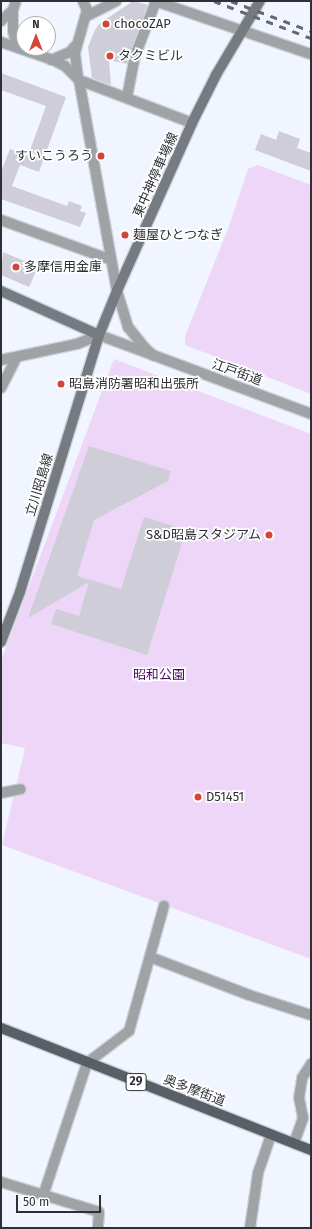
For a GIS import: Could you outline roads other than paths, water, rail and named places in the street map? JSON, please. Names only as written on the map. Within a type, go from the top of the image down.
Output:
[{"type":"main road","points":[[243,29],[260,1]]},
{"type":"main road","name":"東中神停車場線","points":[[99,335],[117,290],[192,123],[243,29]]},
{"type":"main road","name":"江戸街道","points":[[1,291],[99,335]]},
{"type":"main road","name":"立川昭島線","points":[[1,642],[20,592],[99,335]]},
{"type":"main road","name":"奥多摩街道","points":[[1,1028],[311,1150]]},
{"type":"street","points":[[51,60],[70,52],[76,45],[86,17],[87,10],[83,1]]},
{"type":"street","points":[[86,17],[116,1]]},
{"type":"street","points":[[127,97],[134,56],[155,1],[243,29],[311,54]]},
{"type":"street","points":[[1,21],[15,6]]},
{"type":"street","points":[[15,6],[12,31],[16,44]]},
{"type":"street","points":[[1,42],[16,47]]},
{"type":"street","name":"江戸街道","points":[[76,45],[79,80],[109,259],[128,327],[144,348],[154,356]]},
{"type":"street","points":[[41,56],[65,66],[79,80],[192,123]]},
{"type":"street","points":[[1,220],[109,259]]},
{"type":"street","points":[[1,360],[77,344],[99,335]]},
{"type":"street","name":"江戸街道","points":[[99,335],[311,414]]},
{"type":"street","points":[[1,388],[17,357]]},
{"type":"street","points":[[1,793],[21,789]]},
{"type":"street","points":[[43,1196],[87,1063],[129,1031],[164,906]]},
{"type":"street","points":[[150,957],[249,995],[311,1015]]},
{"type":"street","points":[[294,1143],[307,1115],[300,1087],[304,1072],[311,1064]]},
{"type":"street","points":[[250,1228],[258,1173],[271,1135]]},
{"type":"street","points":[[1,1182],[99,1212],[98,1228]]},
{"type":"railway","points":[[214,1],[311,38]]},
{"type":"railway","points":[[231,1],[311,31]]},
{"type":"place","name":"chocoZAP","points":[[106,24]]},
{"type":"place","name":"タクミビル","points":[[110,56]]},
{"type":"place","name":"すいこうろう","points":[[101,156]]},
{"type":"place","name":"麺屋ひとつなぎ","points":[[125,235]]},
{"type":"place","name":"多摩信用金庫","points":[[16,267]]},
{"type":"place","name":"昭島消防署昭和出張所","points":[[61,384]]},
{"type":"place","name":"S&D昭島スタジアム","points":[[269,535]]},
{"type":"place","name":"D51451","points":[[198,797]]},
{"type":"park label","name":"昭和公園","points":[[159,675]]}]
